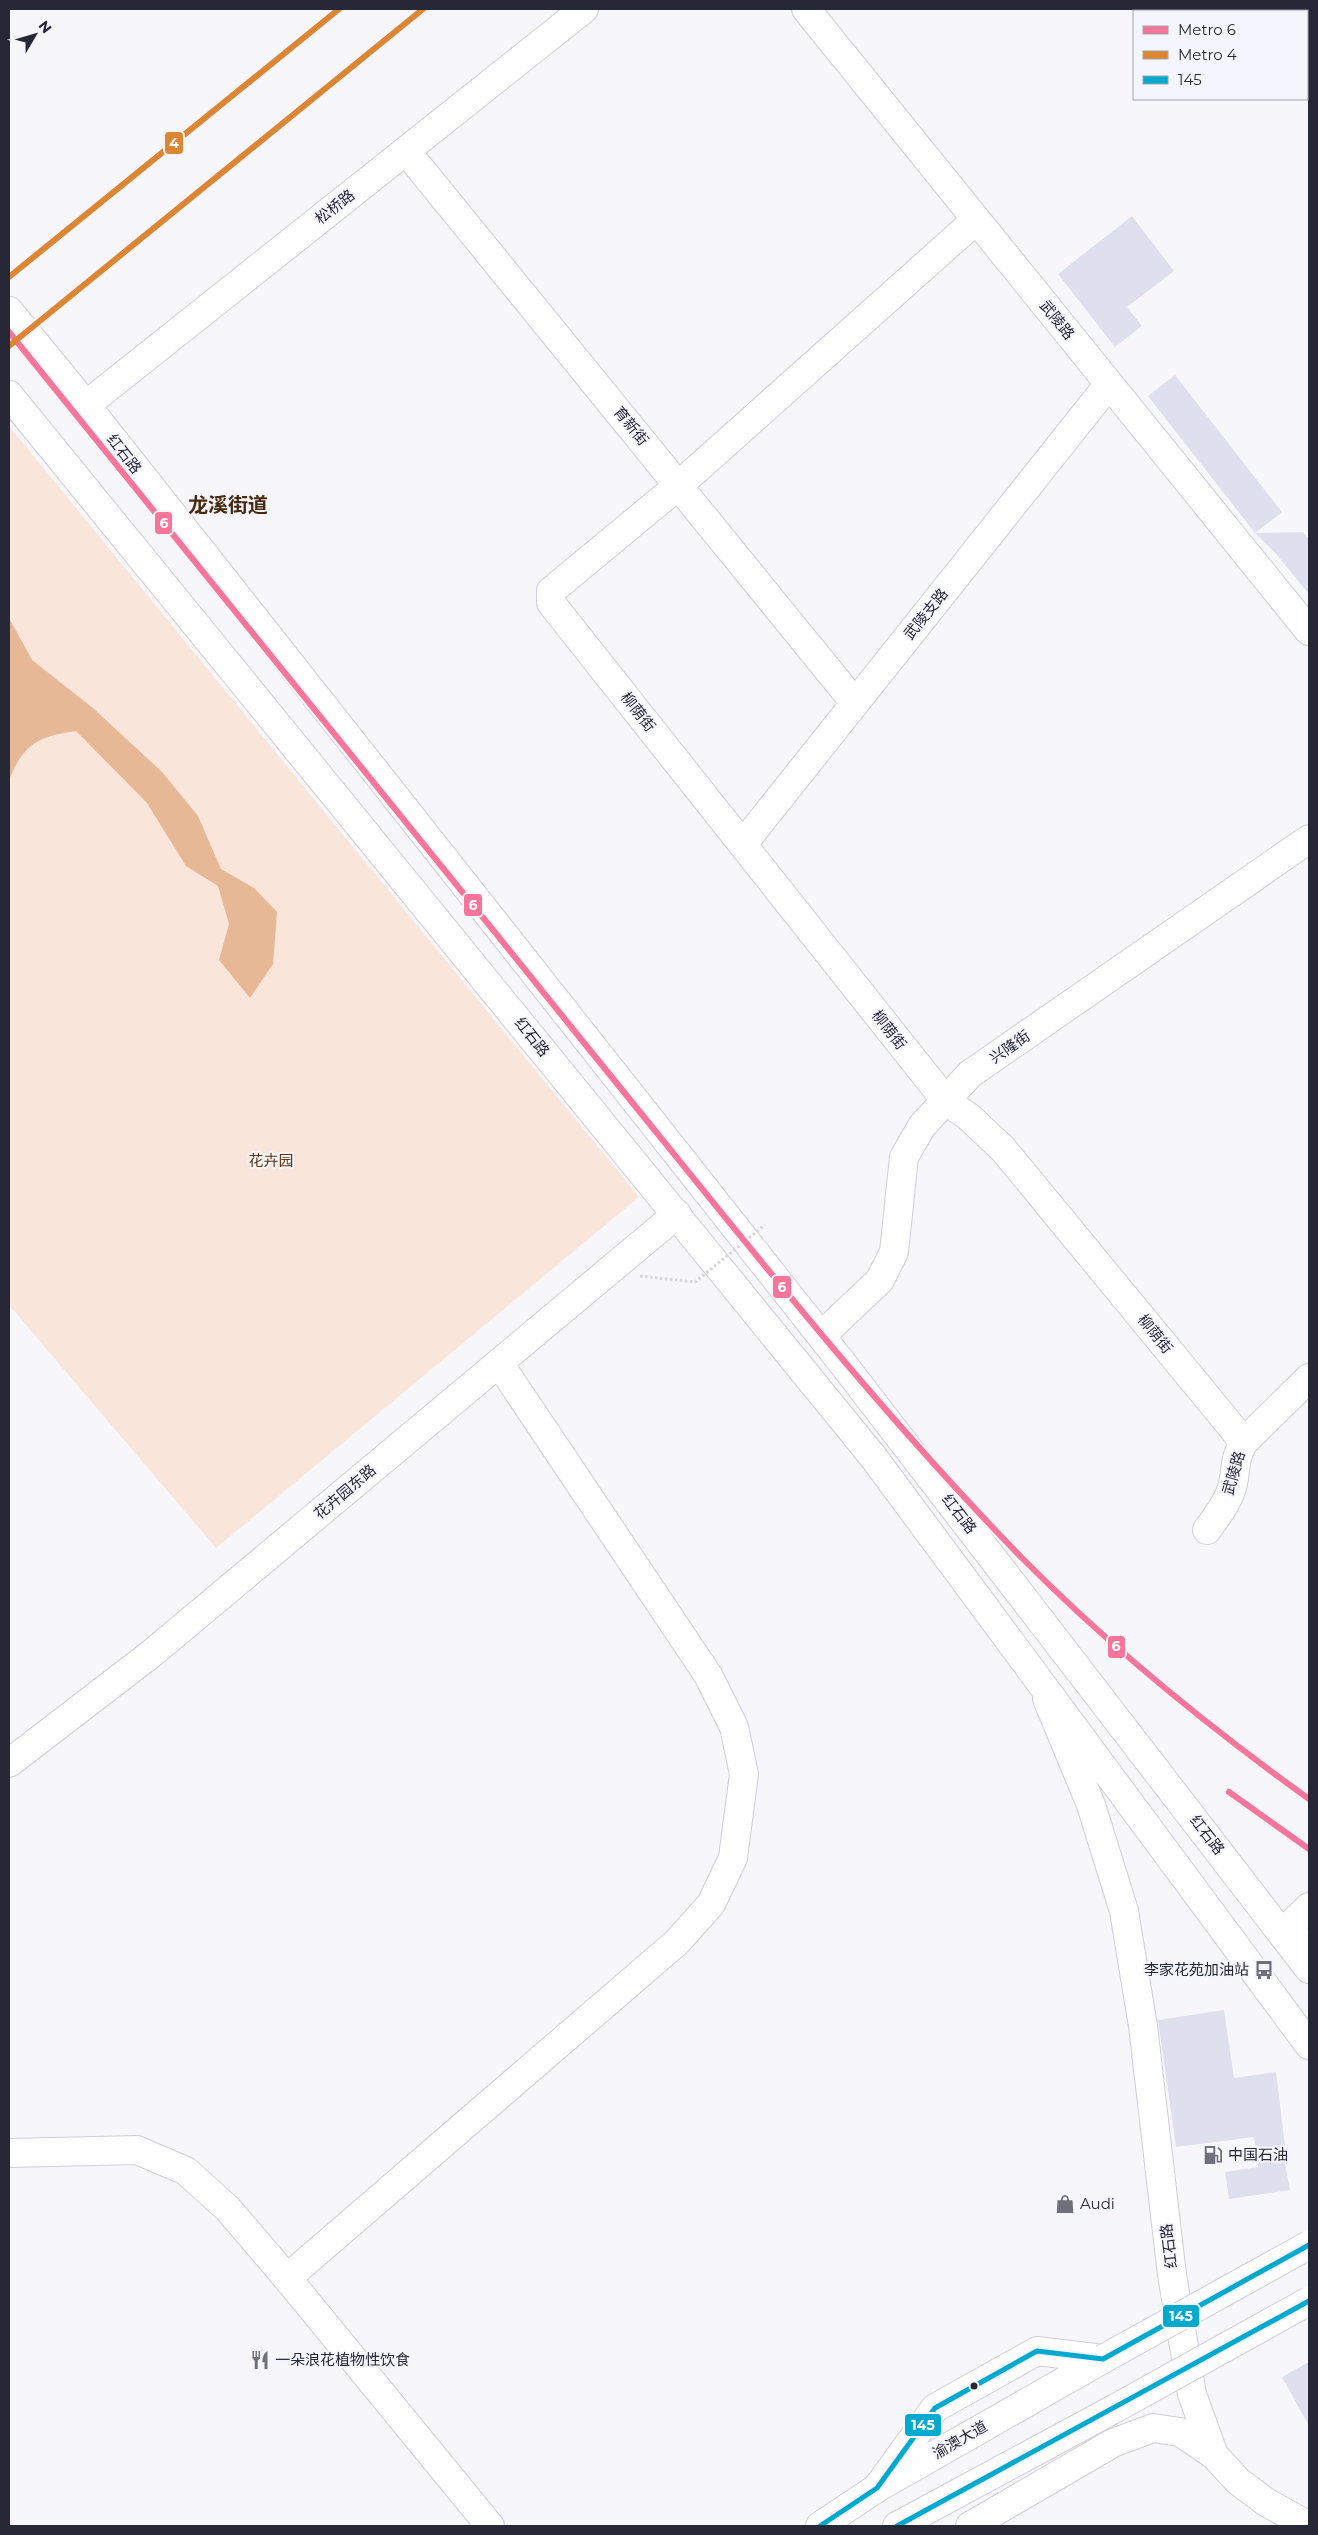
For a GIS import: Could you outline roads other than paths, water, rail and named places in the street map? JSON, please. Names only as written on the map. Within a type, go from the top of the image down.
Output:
[{"type":"main road","name":"松桥路","points":[[86,405],[584,9]]},
{"type":"main road","name":"武陵路","points":[[806,9],[1309,631]]},
{"type":"main road","name":"育新街","points":[[406,150],[855,703]]},
{"type":"main road","points":[[679,485],[976,220]]},
{"type":"main road","name":"红石路","points":[[9,311],[86,405],[821,1336],[1309,1969]]},
{"type":"main road","name":"武陵支路","points":[[743,844],[1109,384]]},
{"type":"main road","name":"红石路","points":[[9,395],[874,1458],[1043,1689],[1309,2045]]},
{"type":"main road","name":"柳荫街","points":[[679,485],[551,592],[551,603],[946,1101],[969,1117],[1003,1149],[1244,1442]]},
{"type":"main road","name":"兴隆街","points":[[821,1336],[880,1280],[894,1252],[904,1157],[922,1126],[970,1074],[1309,839]]},
{"type":"main road","name":"花卉园东路","points":[[9,1763],[151,1654],[677,1214]]},
{"type":"main road","points":[[287,2278],[677,1942],[711,1904],[733,1858],[744,1774],[734,1727],[708,1675],[499,1363]]},
{"type":"main road","name":"武陵路","points":[[1207,1530],[1227,1499],[1233,1485],[1237,1453],[1244,1442],[1309,1378]]},
{"type":"main road","name":"红石路","points":[[1043,1689],[1091,1805],[1124,1911],[1144,2026],[1172,2275],[1192,2394],[1214,2455],[1238,2480],[1266,2502],[1309,2526]]},
{"type":"main road","points":[[1309,1907],[1282,1933],[1309,1944]]},
{"type":"main road","points":[[9,2153],[137,2150],[186,2171],[228,2209],[287,2278],[490,2526]]},
{"type":"main road","name":"渝澳大道","points":[[820,2526],[878,2488],[1102,2359],[1309,2245]]},
{"type":"main road","points":[[897,2526],[1309,2301]]},
{"type":"main road","points":[[878,2488],[935,2408],[1037,2351],[1102,2359]]},
{"type":"main road","points":[[970,2526],[1112,2443],[1153,2428],[1180,2432],[1214,2455]]},
{"type":"metro line","name":"4","points":[[9,277],[339,9]]},
{"type":"metro line","name":"4","points":[[9,346],[423,9]]},
{"type":"metro line","name":"6","points":[[9,332],[749,1247],[910,1437],[1022,1558],[1089,1623],[1197,1714],[1309,1799]]},
{"type":"metro line","name":"6","points":[[1229,1792],[1309,1849]]},
{"type":"place","name":"李家花苑加油站","points":[[1264,1970]]},
{"type":"place","name":"中国石油","points":[[1213,2155]]},
{"type":"place","name":"Audi","points":[[1065,2204]]},
{"type":"place","name":"一朵浪花植物性饮食","points":[[260,2360]]},
{"type":"district","name":"龙溪街道","points":[[228,505]]},
{"type":"park label","name":"花卉园","points":[[271,1161]]}]
